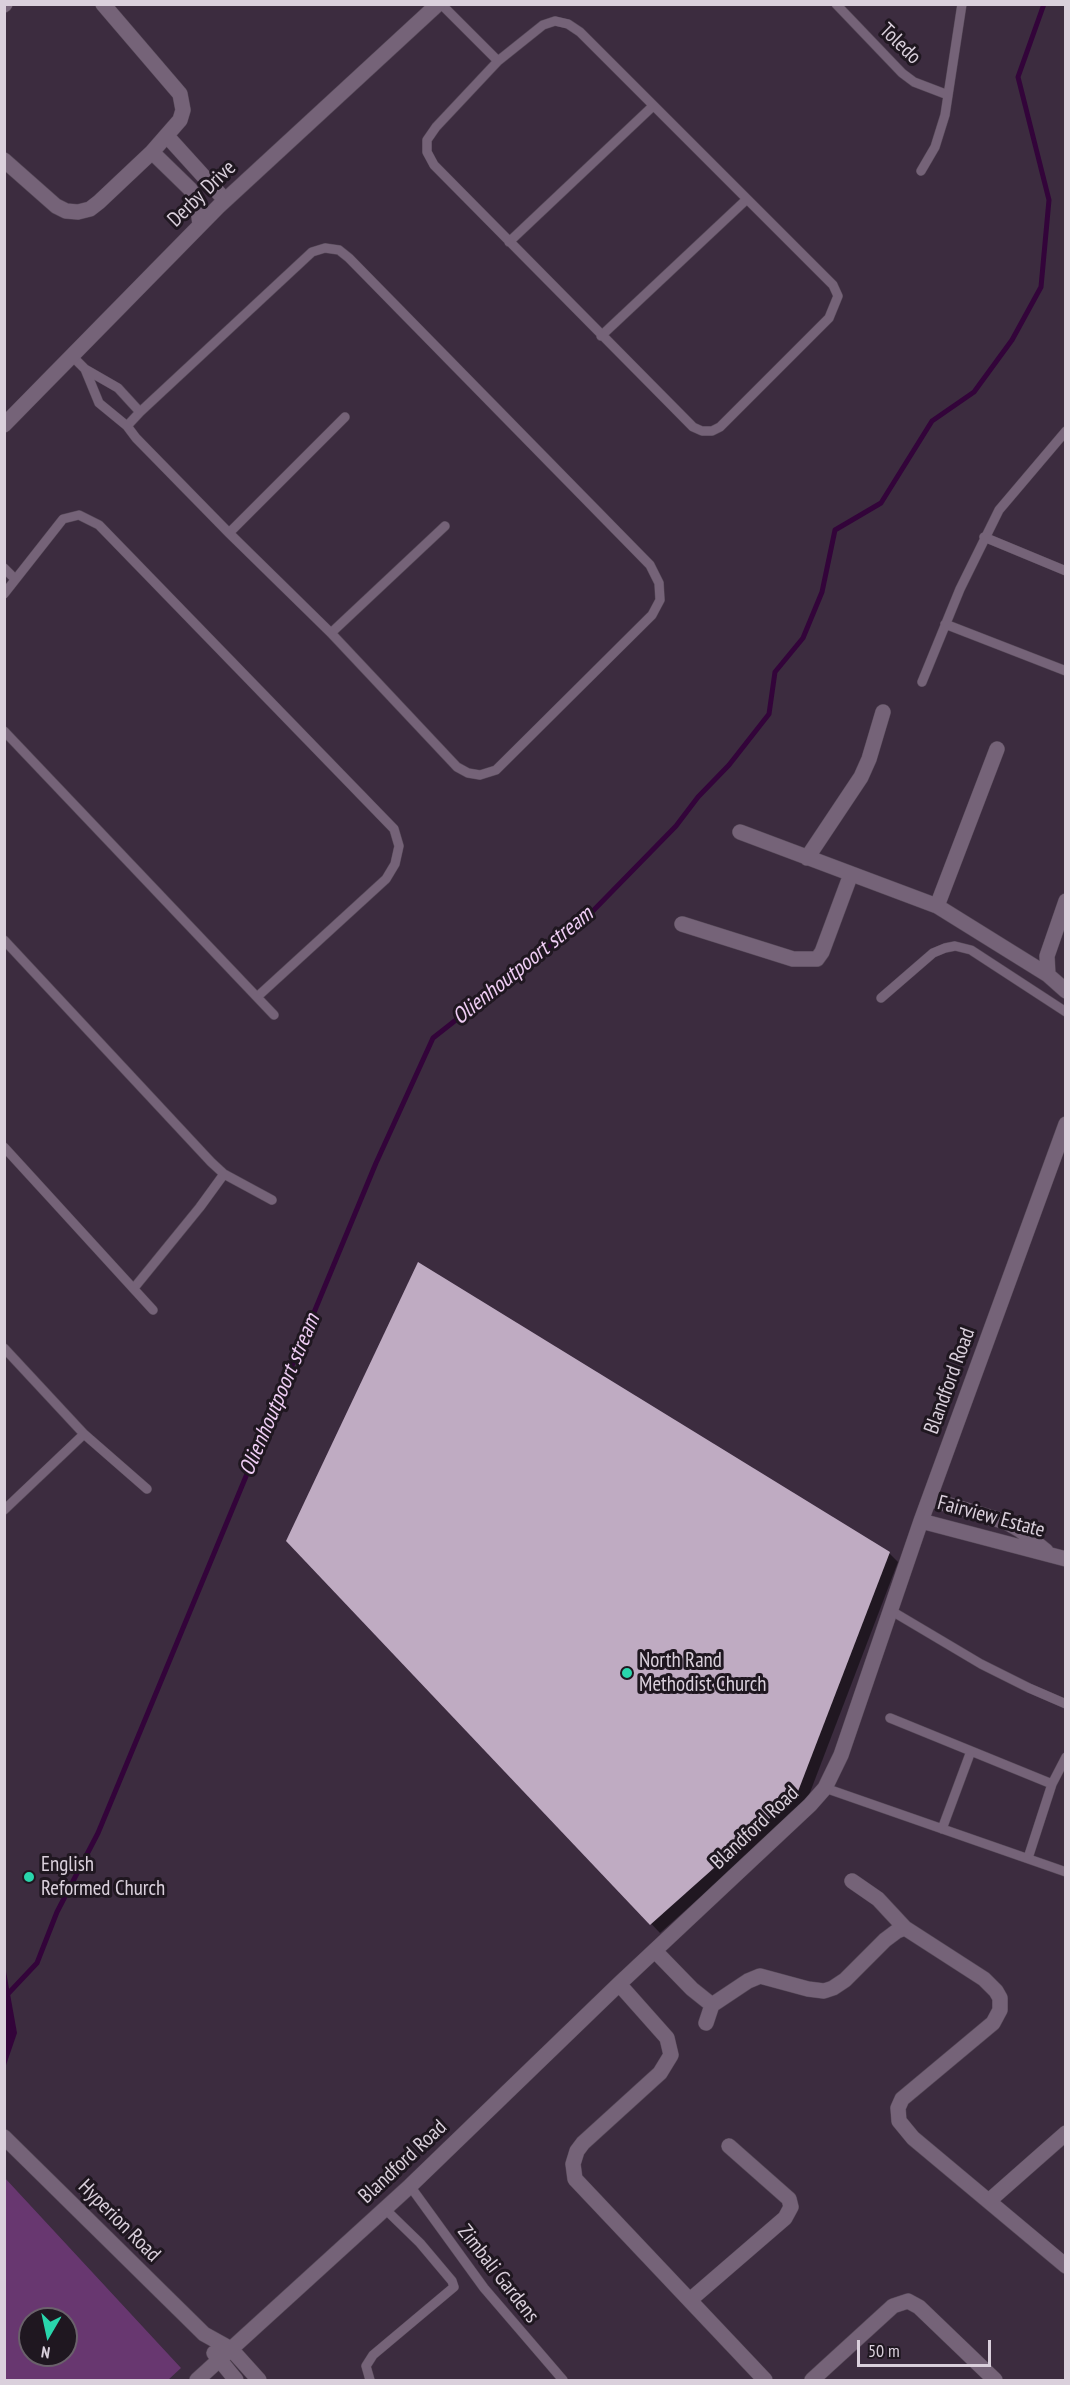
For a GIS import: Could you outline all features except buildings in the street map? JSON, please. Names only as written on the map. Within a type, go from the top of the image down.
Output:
[{"type":"street","points":[[4,160],[56,206],[66,211],[78,212],[90,209],[99,202],[152,152],[180,120],[183,110],[180,94],[103,4]]},
{"type":"street","name":"Derby Drive","points":[[4,424],[225,200],[440,4]]},
{"type":"street","points":[[167,136],[225,200]]},
{"type":"street","points":[[152,152],[190,189],[197,201],[200,225]]},
{"type":"street","points":[[807,858],[861,777],[869,759],[883,712]]},
{"type":"street","points":[[937,906],[997,749]]},
{"type":"street","points":[[740,832],[937,906],[1048,975],[1065,991]]},
{"type":"street","points":[[682,924],[794,959],[817,959],[822,952],[851,874]]},
{"type":"street","points":[[1048,975],[1047,956],[1065,901]]},
{"type":"street","name":"Blandford Road","points":[[197,2380],[410,2186],[619,1984],[810,1805],[825,1788],[841,1755],[921,1521],[1065,1124]]},
{"type":"street","name":"Fairview Estate","points":[[929,1499],[1006,1522],[1058,1557]]},
{"type":"street","name":"Fairview Estate","points":[[921,1521],[1058,1557]]},
{"type":"street","points":[[852,1881],[878,1899],[905,1928],[984,1979],[1000,1998],[1000,2010],[993,2022],[906,2093],[898,2105],[899,2121],[913,2138],[1065,2265]]},
{"type":"street","points":[[706,2024],[712,2005],[747,1981],[760,1976],[808,1989],[833,1988],[845,1980],[885,1940],[905,1928]]},
{"type":"street","points":[[655,1951],[692,1989],[712,2005]]},
{"type":"street","points":[[619,1984],[667,2038],[671,2055],[660,2073],[583,2143],[575,2158],[573,2172],[580,2186],[765,2380]]},
{"type":"street","points":[[990,2200],[1065,2133]]},
{"type":"street","name":"Hyperion Road","points":[[4,2137],[204,2334],[231,2349],[259,2380]]},
{"type":"street","points":[[690,2300],[785,2218],[792,2206],[789,2199],[729,2146]]},
{"type":"street","points":[[812,2380],[892,2306],[908,2301],[919,2307],[995,2380]]},
{"type":"street","name":"Hyperion Road","points":[[204,2334],[218,2360],[236,2380]]},
{"type":"lane","points":[[440,4],[498,61]]},
{"type":"lane","name":"Toledo","points":[[836,4],[902,73],[914,82],[948,94]]},
{"type":"lane","name":"Toledo","points":[[921,171],[940,131],[962,4]]},
{"type":"lane","points":[[555,21],[568,24],[580,32],[653,106],[828,277],[838,296],[830,318],[720,427],[712,431],[693,428],[434,165],[427,152],[427,140],[436,127],[498,61],[543,25],[555,21]]},
{"type":"lane","points":[[509,242],[653,106]]},
{"type":"lane","points":[[601,336],[747,199]]},
{"type":"lane","points":[[85,369],[99,403],[127,426],[229,533],[331,633],[457,767],[468,773],[480,775],[495,770],[652,615],[660,600],[659,583],[650,566],[339,250],[325,248],[312,252],[127,426]]},
{"type":"lane","points":[[71,355],[85,369],[118,388],[140,412]]},
{"type":"lane","points":[[229,533],[345,417]]},
{"type":"lane","points":[[922,682],[945,624],[984,537],[999,510],[1065,430]]},
{"type":"lane","points":[[4,594],[63,519],[79,515],[99,525],[394,829],[399,846],[395,864],[386,879],[257,997]]},
{"type":"lane","points":[[331,633],[446,526]]},
{"type":"lane","points":[[984,537],[1065,571]]},
{"type":"lane","points":[[5,570],[15,579]]},
{"type":"lane","points":[[945,624],[1065,671]]},
{"type":"lane","points":[[4,731],[274,1014]]},
{"type":"lane","points":[[4,940],[198,1148],[225,1174],[272,1200]]},
{"type":"lane","points":[[881,998],[933,953],[956,946],[971,950],[1065,1012]]},
{"type":"lane","points":[[4,1147],[153,1310]]},
{"type":"lane","points":[[134,1288],[225,1174]]},
{"type":"lane","points":[[4,1348],[84,1434],[147,1488]]},
{"type":"lane","points":[[4,1510],[84,1434]]},
{"type":"lane","points":[[890,1610],[948,1647],[1065,1704]]},
{"type":"lane","points":[[890,1718],[1052,1784]]},
{"type":"lane","points":[[942,1829],[971,1752]]},
{"type":"lane","points":[[1028,1858],[1052,1784],[1065,1757]]},
{"type":"lane","points":[[825,1788],[1065,1872]]},
{"type":"lane","name":"Zimbali Gardens","points":[[410,2186],[484,2288],[563,2380]]},
{"type":"lane","name":"Zimbali Gardens","points":[[370,2380],[366,2366],[373,2355],[454,2287],[452,2280],[420,2243],[384,2208]]},
{"type":"shaded area","points":[[5,1966],[17,2033],[4,2068]]},
{"type":"shaded area","points":[[4,2177],[181,2368],[168,2380],[5,2380]]},
{"type":"waterway","name":"Olienhoutpoort stream","points":[[4,1998],[37,1963],[57,1912],[98,1833],[376,1163],[433,1038],[587,917],[676,826],[698,797],[729,765],[769,714],[775,672],[803,638],[822,592],[835,530],[881,503],[932,421],[974,392],[1012,340],[1041,287],[1049,200],[1018,77],[1044,4]]},
{"type":"place","name":"North Rand Methodist Church","points":[[627,1673]]},
{"type":"place","name":"English Reformed Church","points":[[29,1877]]}]
